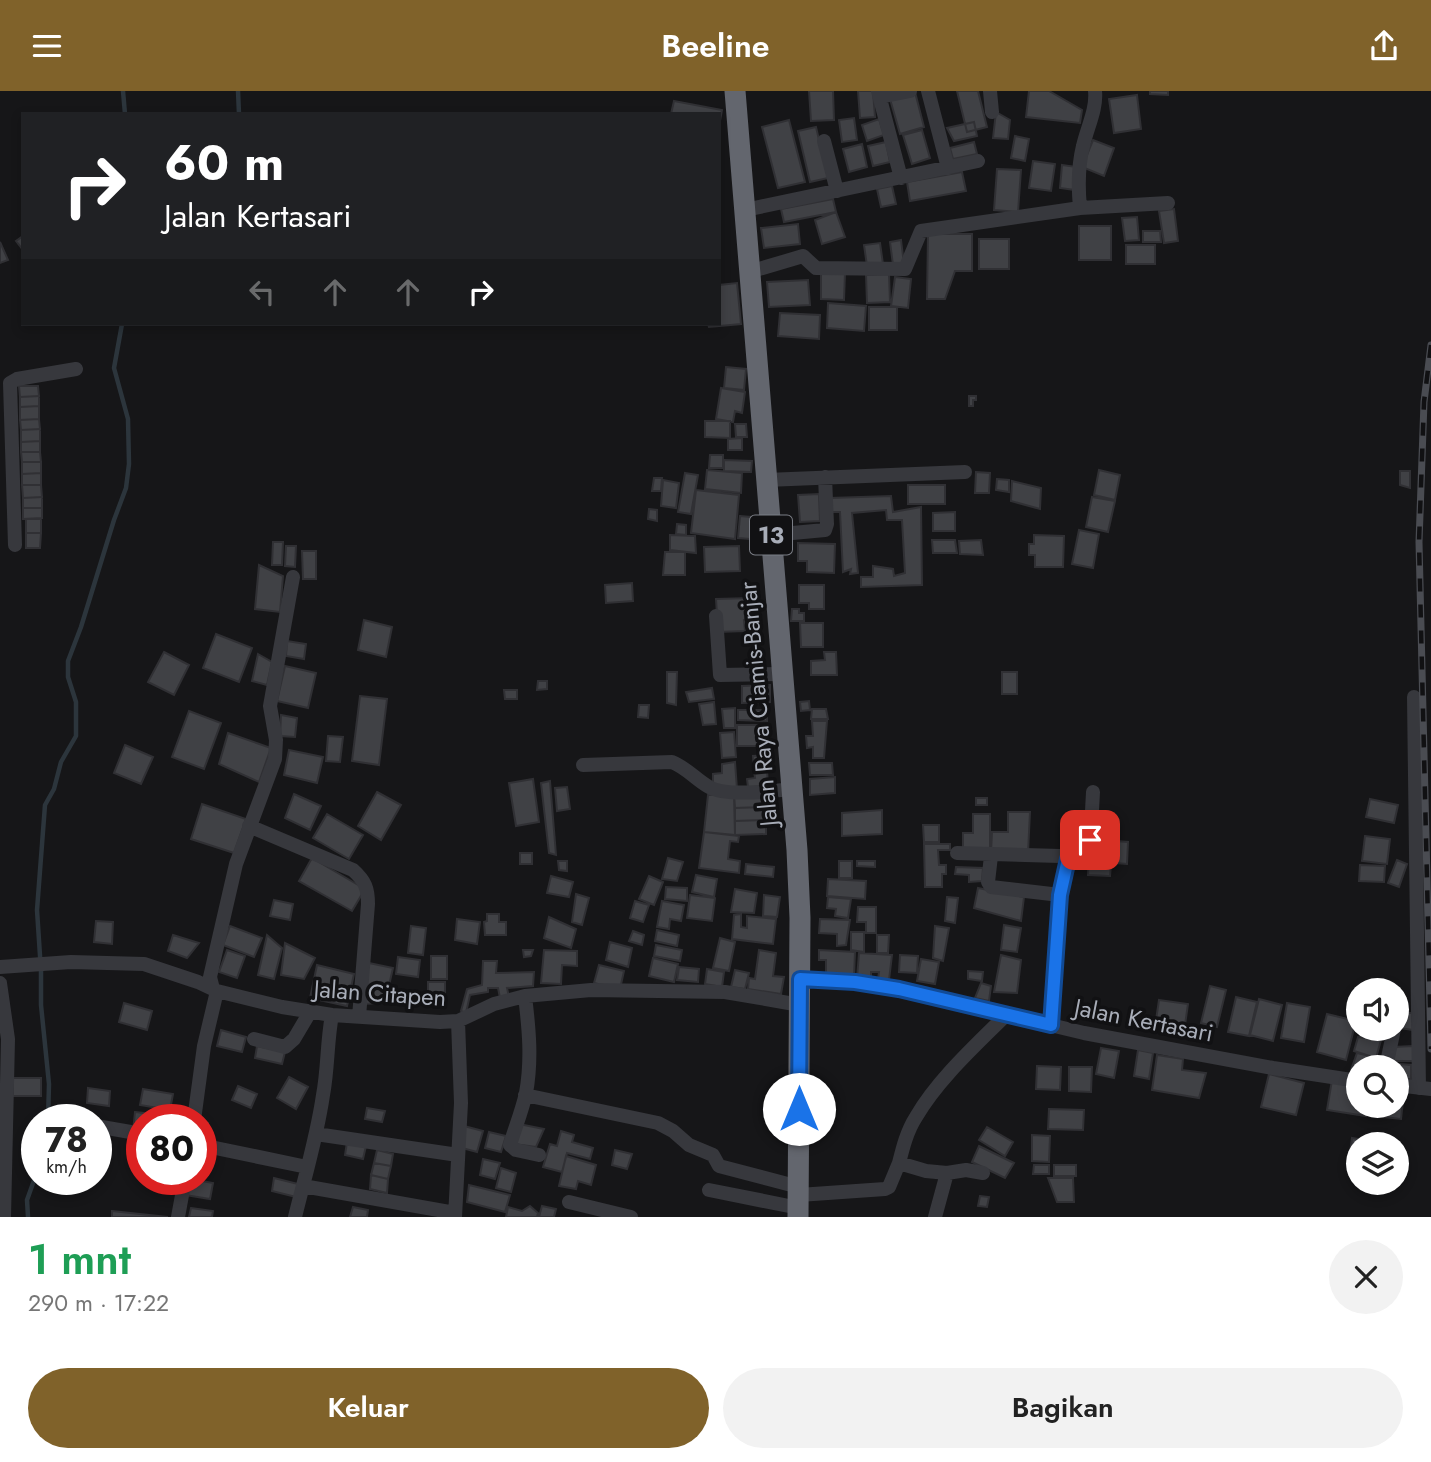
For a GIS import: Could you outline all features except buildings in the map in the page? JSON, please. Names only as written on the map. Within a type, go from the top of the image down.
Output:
[{"type":"highway","name":"Jalan Raya Ciamis-Banjar","points":[[735,91],[792,789],[800,918],[800,979]]},
{"type":"highway","name":"13","points":[[799,1202],[800,979]]},
{"type":"street","points":[[901,178],[879,94],[910,91]]},
{"type":"street","points":[[929,91],[948,168]]},
{"type":"street","points":[[990,91],[992,112]]},
{"type":"street","points":[[1080,208],[1080,162],[1095,102],[1095,91]]},
{"type":"street","points":[[824,141],[838,191]]},
{"type":"street","points":[[746,210],[978,162]]},
{"type":"street","points":[[749,272],[803,256],[816,268],[905,269],[921,231],[1080,208],[1168,203]]},
{"type":"street","points":[[15,545],[6,461],[10,383],[17,379],[76,369]]},
{"type":"street","points":[[766,479],[965,472]]},
{"type":"street","points":[[771,534],[825,530],[825,477]]},
{"type":"street","points":[[196,1104],[215,990],[210,977],[236,864],[275,759],[270,706],[293,577]]},
{"type":"street","points":[[716,616],[720,675],[783,674]]},
{"type":"street","points":[[1414,697],[1425,1088]]},
{"type":"street","points":[[583,765],[671,762],[684,767],[706,786],[718,791],[792,789]]},
{"type":"street","points":[[957,853],[1060,856],[1068,859],[1090,848],[1093,792]]},
{"type":"street","points":[[248,826],[353,870],[364,880],[368,889],[368,904],[359,1017]]},
{"type":"street","points":[[991,856],[988,882],[990,887],[1060,895]]},
{"type":"street","points":[[1051,1025],[1060,895],[1068,859]]},
{"type":"street","name":"Jalan Citapen","points":[[0,967],[48,963],[144,964],[215,990],[258,1002],[310,1012],[440,1022],[458,1021],[494,1004],[525,996],[591,990],[741,993],[800,1005]]},
{"type":"street","name":"Jalan Kertasari","points":[[800,979],[855,982],[899,989],[1051,1025],[1273,1068],[1346,1079]]},
{"type":"street","points":[[0,983],[4,1040],[4,1217]]},
{"type":"street","points":[[525,996],[530,1050],[525,1095],[510,1145],[516,1150],[539,1156]]},
{"type":"street","points":[[254,1039],[285,1047],[294,1039],[310,1012]]},
{"type":"street","points":[[295,1217],[324,1091],[326,1050],[332,1014]]},
{"type":"street","points":[[709,1190],[799,1202],[889,1187],[911,1126],[926,1102],[1007,1014]]},
{"type":"street","points":[[303,1186],[455,1215],[461,1084],[458,1021]]},
{"type":"street","points":[[525,1095],[658,1123],[673,1131],[689,1145],[713,1156],[719,1166],[799,1202]]},
{"type":"street","points":[[316,1134],[458,1155]]},
{"type":"street","points":[[217,1148],[307,1167]]},
{"type":"street","points":[[898,1163],[926,1171],[947,1173],[966,1170],[983,1173]]},
{"type":"street","points":[[934,1217],[947,1173]]},
{"type":"street","points":[[178,1217],[182,1195]]},
{"type":"street","points":[[569,1202],[586,1212],[631,1217]]},
{"type":"waterway","points":[[123,91],[125,112]]},
{"type":"waterway","points":[[238,91],[239,112]]},
{"type":"waterway","points":[[48,1104],[37,910],[45,805],[54,789],[61,762],[76,736],[76,702],[68,677],[68,661],[126,488],[129,464],[128,419],[114,368],[122,326]]},
{"type":"waterway","points":[[28,1217],[29,1195]]},
{"type":"railway","points":[[1431,345],[1424,402],[1419,542],[1431,1049]]},
{"type":"route","points":[[799,1109],[800,979],[855,982],[899,989],[1051,1025],[1060,895],[1066,862],[1071,856],[1087,851],[1090,848],[1090,840]]}]
